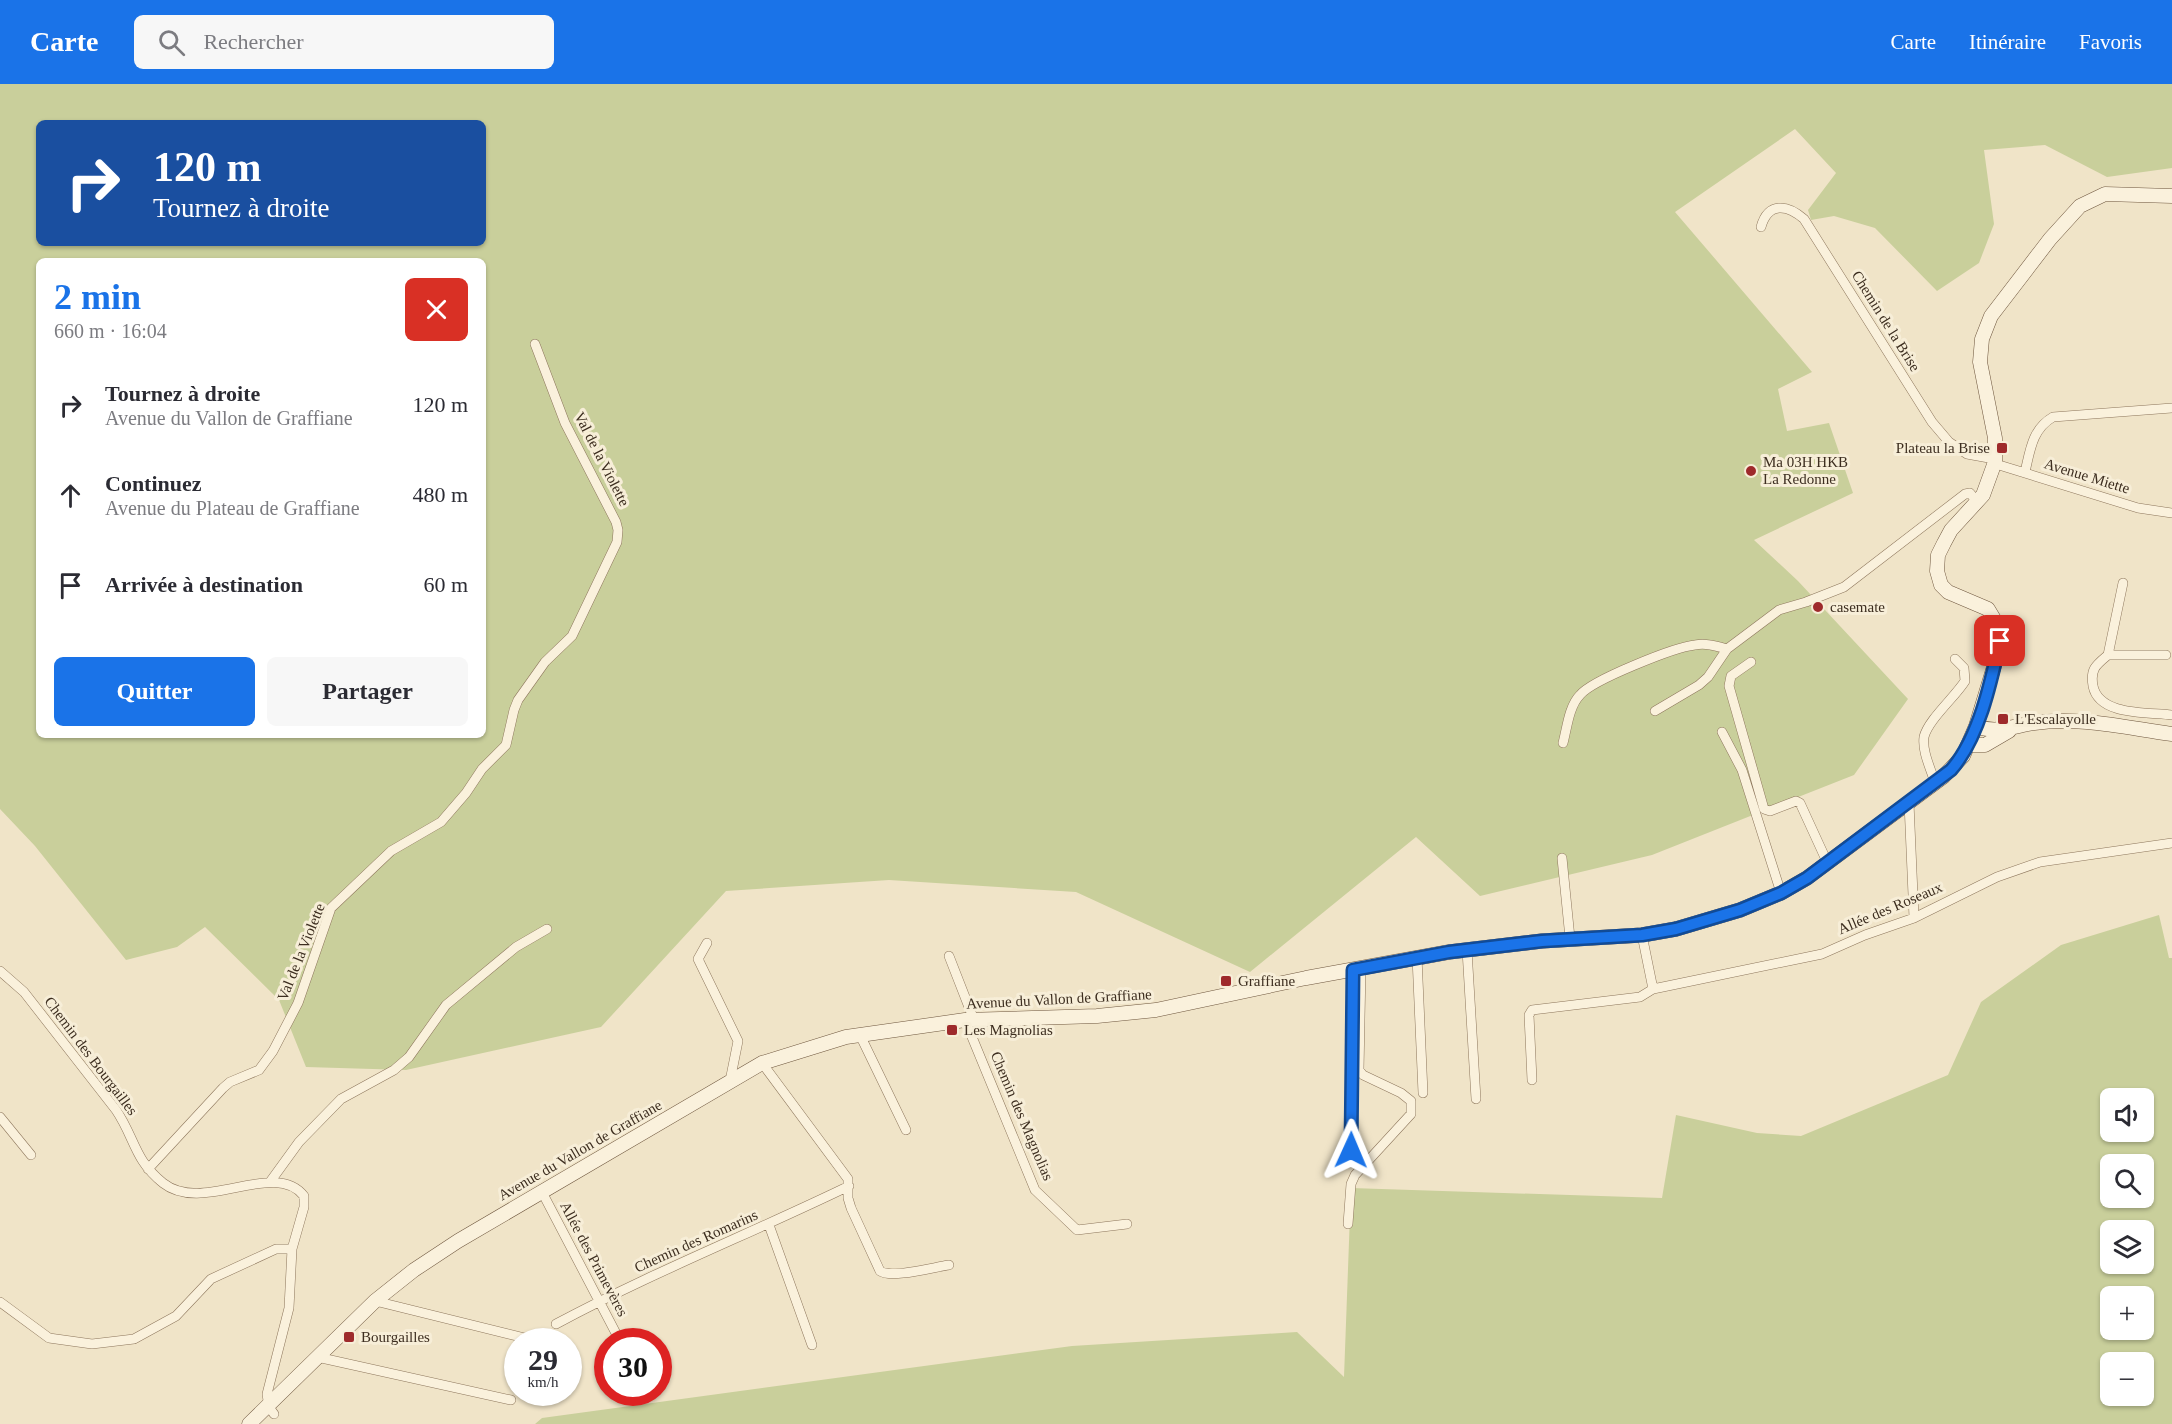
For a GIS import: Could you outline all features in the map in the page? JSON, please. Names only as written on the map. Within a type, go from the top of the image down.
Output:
[{"type":"street","points":[[1995,462],[1995,438],[1980,362],[1984,332],[1998,306],[2073,211],[2090,200],[2115,193],[2172,196]]},
{"type":"street","name":"Chemin de la Brise","points":[[1761,227],[1764,218],[1771,210],[1782,207],[1793,209],[1804,219],[1937,429],[1959,451],[1974,457],[1989,458],[1995,462]]},
{"type":"street","name":"Val de la Violette","points":[[148,1169],[223,1088],[230,1082],[251,1075],[267,1060],[298,1003],[331,908],[391,851],[441,822],[466,793],[482,769],[506,745],[518,700],[545,662],[572,636],[616,542],[618,530],[565,423],[535,344]]},
{"type":"street","points":[[2025,472],[2034,437],[2045,422],[2053,417],[2172,408]]},
{"type":"street","name":"Avenue Miette","points":[[1995,462],[2138,508],[2172,513]]},
{"type":"street","name":"Avenue du Vallon de Graffiane","points":[[249,1424],[271,1410],[375,1301],[430,1259],[762,1063],[846,1037],[970,1020],[1097,1016],[1156,1010],[1417,957],[1570,938],[1642,935],[1717,917],[1781,893],[1828,864],[1935,783],[1951,770],[1968,746],[1996,660],[2000,629],[1988,609],[1948,592],[1941,585],[1937,571],[1938,555],[1951,530],[1978,503],[1988,485],[1995,462]]},
{"type":"street","points":[[1655,711],[1699,685],[1708,677],[1727,649],[1779,610],[1844,587],[1965,494],[1970,493],[1978,503]]},
{"type":"street","points":[[2108,655],[2122,583]]},
{"type":"street","points":[[1563,743],[1578,696],[1598,681],[1691,645],[1710,645],[1727,649]]},
{"type":"street","points":[[2166,655],[2108,655],[2093,667],[2092,676],[2095,693],[2100,700],[2116,709],[2172,715]]},
{"type":"street","points":[[1935,783],[1924,737],[1928,728],[1965,681],[1964,668],[1955,659]]},
{"type":"street","points":[[1751,662],[1731,676],[1729,686],[1764,809],[1770,811],[1796,801],[1800,803],[1828,864]]},
{"type":"street","points":[[1976,726],[1992,730],[2049,720],[2067,720],[2172,734]]},
{"type":"street","points":[[1968,746],[1985,745],[2015,726]]},
{"type":"street","points":[[1722,732],[1742,770],[1781,893]]},
{"type":"street","points":[[1909,803],[1914,918]]},
{"type":"street","name":"Allée des Roseaux","points":[[1532,1080],[1529,1015],[1532,1010],[1640,997],[1653,989],[1822,954],[1865,935],[1914,918],[1997,877],[2040,862],[2172,843]]},
{"type":"street","points":[[1562,858],[1570,938]]},
{"type":"street","points":[[270,1182],[299,1142],[341,1099],[394,1070],[409,1057],[446,1005],[516,947],[547,929]]},
{"type":"street","points":[[1642,935],[1653,989]]},
{"type":"street","points":[[707,943],[698,959],[738,1041],[730,1081]]},
{"type":"street","points":[[1467,950],[1476,1099]]},
{"type":"street","points":[[949,956],[970,1020]]},
{"type":"street","points":[[1417,957],[1423,1093]]},
{"type":"street","points":[[1351,1150],[1357,969]]},
{"type":"street","points":[[1348,1224],[1351,1184],[1355,1175],[1411,1114],[1411,1101],[1401,1093],[1363,1075],[1359,1070],[1357,969]]},
{"type":"street","name":"Chemin des Bourgailles","points":[[0,971],[24,992],[116,1110],[125,1124],[132,1146],[148,1169],[170,1188],[189,1193],[236,1189],[270,1182],[288,1184],[304,1196],[304,1207],[292,1249],[291,1298],[267,1394],[271,1410]]},
{"type":"street","name":"Chemin des Magnolias","points":[[970,1020],[1035,1190],[1077,1230],[1127,1224]]},
{"type":"street","points":[[860,1035],[906,1130]]},
{"type":"street","points":[[762,1063],[843,1171],[849,1186],[850,1208],[880,1271],[884,1274],[895,1275],[949,1265]]},
{"type":"street","points":[[0,1117],[31,1155]]},
{"type":"street","name":"Chemin des Romarins","points":[[556,1324],[600,1301],[769,1225],[849,1186]]},
{"type":"street","name":"Allée des Primevères","points":[[542,1192],[614,1328]]},
{"type":"street","points":[[769,1225],[812,1345]]},
{"type":"street","points":[[0,1302],[49,1338],[92,1344],[134,1339],[176,1316],[211,1279],[276,1249],[292,1249]]},
{"type":"street","points":[[375,1301],[504,1333]]},
{"type":"street","points":[[320,1358],[504,1398]]},
{"type":"street","name":"Avenue du Vallon de Graffiane","points":[[264,1424],[271,1410]]},
{"type":"green space","points":[[0,84],[2172,84],[2172,168],[2107,177],[2045,145],[1984,150],[1994,224],[1979,263],[1937,291],[1875,228],[1834,216],[1811,220],[1808,210],[1836,173],[1795,129],[1675,212],[1812,372],[1778,389],[1787,431],[1829,423],[1853,493],[1754,540],[1798,581],[1908,699],[1854,775],[1652,855],[1480,896],[1416,837],[1250,972],[1076,892],[889,880],[726,891],[601,1027],[406,1070],[306,1067],[279,1000],[205,927],[177,947],[126,960],[35,846],[0,809]]},
{"type":"green space","points":[[2159,915],[2169,958],[2172,958],[2172,1424],[535,1424],[542,1418],[630,1406],[672,1406],[672,1400],[1072,1346],[1297,1332],[1344,1377],[1351,1188],[1662,1198],[1676,1115],[1757,1133],[1801,1136],[1948,1075],[1981,1002],[2061,945]]},
{"type":"place","name":"Plateau la Brise","points":[[2002,448]]},
{"type":"place","name":"Ma 03H HKB La Redonne","points":[[1751,471]]},
{"type":"place","name":"casemate","points":[[1818,607]]},
{"type":"place","name":"L'Escalayolle","points":[[2003,719]]},
{"type":"place","name":"Graffiane","points":[[1226,981]]},
{"type":"place","name":"Les Magnolias","points":[[952,1030]]},
{"type":"place","name":"Bourgailles","points":[[349,1337]]},
{"type":"route","points":[[1351,1150],[1353,970],[1449,952],[1570,938],[1642,935],[1676,929],[1740,910],[1781,893],[1828,864],[1951,770],[1963,756],[1972,736],[1991,679],[2000,641]]}]
